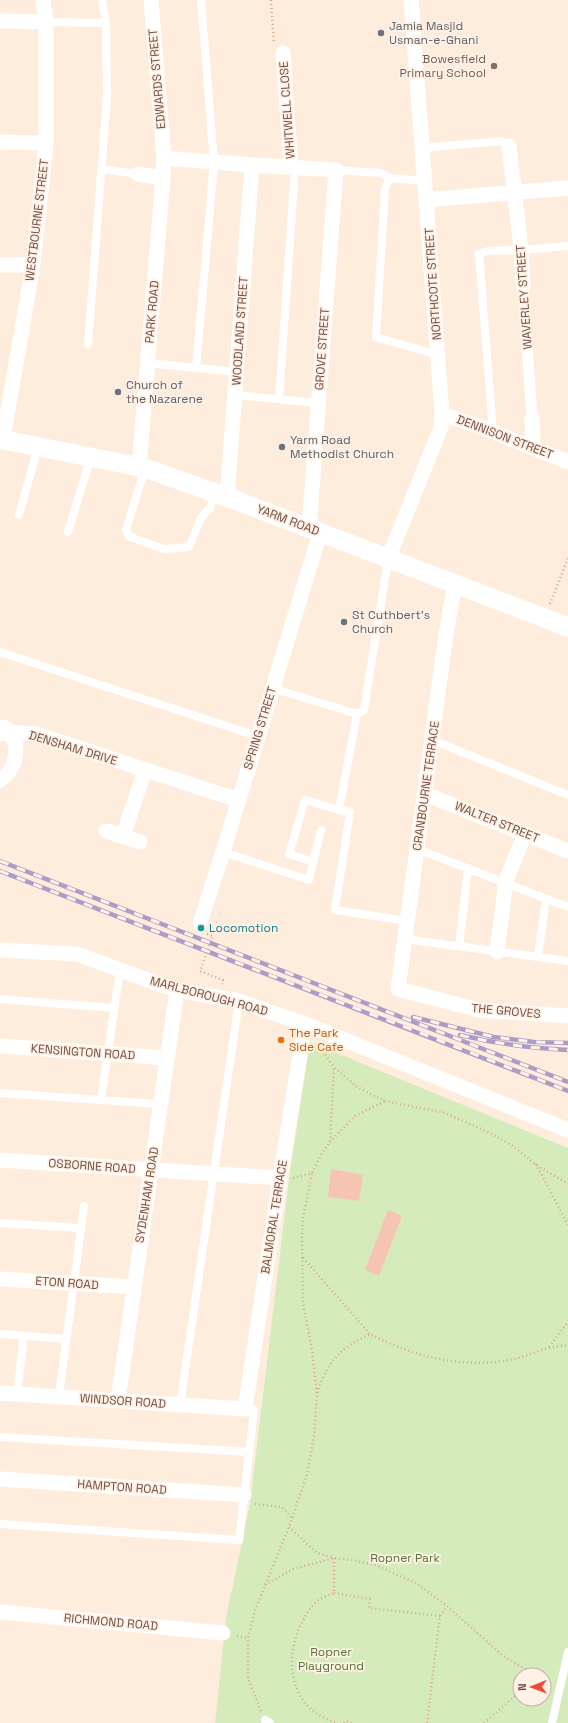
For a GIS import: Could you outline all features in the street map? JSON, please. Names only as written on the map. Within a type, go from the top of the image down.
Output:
[{"type":"street","name":"WESTBOURNE STREET","points":[[2,439],[33,265],[46,143],[46,22],[43,0]]},
{"type":"street","name":"EDWARDS STREET","points":[[151,0],[164,158]]},
{"type":"street","name":"NORTHCOTE STREET","points":[[388,559],[441,427],[442,414],[411,0]]},
{"type":"street","points":[[0,21],[46,22]]},
{"type":"street","name":"WHITWELL CLOSE","points":[[283,53],[293,168]]},
{"type":"street","points":[[0,142],[46,143]]},
{"type":"street","name":"WAVERLEY STREET","points":[[509,146],[521,250],[533,447]]},
{"type":"street","points":[[164,158],[252,166],[336,170]]},
{"type":"street","name":"PARK ROAD","points":[[142,467],[148,363],[164,158]]},
{"type":"street","name":"WOODLAND STREET","points":[[221,495],[235,395],[252,166]]},
{"type":"street","name":"GROVE STREET","points":[[314,531],[318,403],[336,170]]},
{"type":"street","points":[[138,174],[163,178]]},
{"type":"street","points":[[426,200],[568,188]]},
{"type":"street","points":[[0,265],[33,265]]},
{"type":"street","name":"DENNISON STREET","points":[[442,414],[533,447],[568,462]]},
{"type":"street","name":"YARM ROAD","points":[[2,439],[142,467],[221,495],[568,627]]},
{"type":"street","name":"SPRING STREET","points":[[200,923],[272,688],[314,531]]},
{"type":"street","name":"CRANBOURNE TERRACE","points":[[398,989],[416,848],[455,583]]},
{"type":"street","points":[[0,780],[12,769],[15,759],[15,747],[3,730]]},
{"type":"street","name":"DENSHAM DRIVE","points":[[3,730],[36,734],[238,800]]},
{"type":"street","points":[[123,836],[146,770]]},
{"type":"street","name":"WALTER STREET","points":[[425,794],[568,851]]},
{"type":"street","points":[[106,831],[140,842]]},
{"type":"street","points":[[497,952],[506,883],[525,834]]},
{"type":"street","name":"MARLBOROUGH ROAD","points":[[0,950],[76,954],[177,990],[239,1001],[305,1024],[568,1130]]},
{"type":"street","name":"THE GROVES","points":[[398,989],[479,1010],[568,1016]]},
{"type":"street","name":"SYDENHAM ROAD","points":[[118,1400],[133,1287],[177,990]]},
{"type":"street","name":"BALMORAL TERRACE","points":[[245,1410],[305,1024]]},
{"type":"street","name":"KENSINGTON ROAD","points":[[0,1046],[167,1058]]},
{"type":"street","name":"OSBORNE ROAD","points":[[0,1160],[280,1178]]},
{"type":"street","name":"ETON ROAD","points":[[0,1279],[133,1287]]},
{"type":"street","name":"WINDSOR ROAD","points":[[0,1393],[245,1410]]},
{"type":"street","name":"HAMPTON ROAD","points":[[0,1479],[244,1498]]},
{"type":"street","name":"RICHMOND ROAD","points":[[0,1612],[223,1633]]},
{"type":"lane","points":[[88,344],[107,96],[106,23],[102,0]]},
{"type":"lane","points":[[196,368],[214,163],[201,0]]},
{"type":"lane","points":[[46,22],[106,23]]},
{"type":"lane","points":[[423,148],[502,141],[509,146]]},
{"type":"lane","points":[[279,399],[293,168]]},
{"type":"lane","points":[[102,169],[138,174]]},
{"type":"lane","points":[[336,170],[381,173],[389,178],[424,181]]},
{"type":"lane","points":[[389,178],[385,189],[376,337],[438,355]]},
{"type":"lane","points":[[493,432],[479,254],[488,251],[568,246]]},
{"type":"lane","points":[[148,363],[237,372]]},
{"type":"lane","points":[[235,395],[318,403]]},
{"type":"lane","points":[[18,515],[38,446]]},
{"type":"lane","points":[[68,532],[91,456]]},
{"type":"lane","points":[[142,467],[126,530],[130,537],[164,549],[189,546],[201,518],[221,495]]},
{"type":"lane","points":[[272,688],[357,714],[364,710],[388,559]]},
{"type":"lane","points":[[0,652],[257,736]]},
{"type":"lane","points":[[339,810],[357,714]]},
{"type":"lane","points":[[432,740],[568,794]]},
{"type":"lane","points":[[314,862],[289,854],[305,800],[350,812],[335,910],[407,921]]},
{"type":"lane","points":[[223,852],[309,880],[321,830]]},
{"type":"lane","points":[[416,848],[568,907]]},
{"type":"lane","points":[[459,946],[468,868]]},
{"type":"lane","points":[[538,957],[545,905],[548,899]]},
{"type":"lane","points":[[404,939],[568,962]]},
{"type":"lane","points":[[101,1100],[120,970]]},
{"type":"lane","points":[[0,999],[114,1008]]},
{"type":"lane","points":[[180,1405],[239,1001]]},
{"type":"lane","points":[[0,1093],[160,1104]]},
{"type":"lane","points":[[59,1396],[84,1206]]},
{"type":"lane","points":[[0,1223],[81,1228]]},
{"type":"lane","points":[[0,1334],[66,1339]]},
{"type":"lane","points":[[17,1394],[24,1336]]},
{"type":"lane","points":[[0,1524],[239,1540],[254,1410],[245,1410]]},
{"type":"lane","points":[[0,1437],[250,1452]]},
{"type":"lane","points":[[552,1723],[568,1652]]},
{"type":"path","points":[[271,0],[275,53],[283,53]]},
{"type":"path","points":[[544,617],[568,558]]},
{"type":"path","points":[[213,936],[200,971],[223,980]]},
{"type":"path","points":[[314,1040],[334,1067],[357,1087],[385,1101],[445,1113],[488,1132],[513,1146],[536,1164],[568,1184]]},
{"type":"path","points":[[330,1142],[334,1067]]},
{"type":"path","points":[[268,1721],[257,1703],[248,1678],[248,1638],[255,1610],[289,1526],[307,1474],[314,1436],[317,1394],[312,1350],[303,1304],[303,1218],[312,1173],[322,1153],[330,1142],[355,1116],[385,1101]]},
{"type":"path","points":[[536,1164],[568,1225]]},
{"type":"path","points":[[280,1178],[289,1179],[312,1173]]},
{"type":"path","points":[[303,1258],[370,1334],[390,1345],[440,1359],[469,1363],[510,1360],[549,1348],[568,1345]]},
{"type":"path","points":[[549,1348],[568,1322]]},
{"type":"path","points":[[317,1394],[328,1366],[338,1353],[353,1342],[370,1334]]},
{"type":"path","points":[[244,1498],[282,1508],[292,1518]]},
{"type":"path","points":[[289,1526],[317,1553],[334,1558],[375,1565],[416,1582],[447,1606],[502,1655],[522,1667]]},
{"type":"path","points":[[264,1586],[293,1569],[334,1558]]},
{"type":"path","points":[[334,1558],[334,1593]]},
{"type":"path","points":[[337,1723],[312,1710],[300,1697],[293,1680],[292,1663],[294,1641],[303,1619],[315,1602],[334,1593],[370,1598],[370,1608],[440,1616]]},
{"type":"path","points":[[427,1723],[440,1616],[447,1606]]},
{"type":"path","points":[[484,1723],[512,1699]]},
{"type":"path","points":[[344,1723],[345,1721],[352,1723]]},
{"type":"green space","name":"Ropner Park","points":[[310,1042],[568,1148],[568,1723],[215,1723],[226,1618],[250,1503],[289,1179]]},
{"type":"building","points":[[331,1169],[363,1175],[359,1201],[328,1197]]},
{"type":"building","points":[[388,1210],[402,1216],[379,1276],[365,1270]]},
{"type":"railway","points":[[0,861],[568,1082]]},
{"type":"railway","points":[[0,871],[568,1091]]},
{"type":"railway","points":[[413,1017],[494,1037],[534,1042],[568,1043]]},
{"type":"railway","points":[[460,1035],[514,1045],[568,1050]]},
{"type":"place","name":"Jamia Masjid Usman-e-Ghani","points":[[381,33]]},
{"type":"place","name":"Bowesfield Primary School","points":[[494,66]]},
{"type":"place","name":"Church of the Nazarene","points":[[118,392]]},
{"type":"place","name":"Yarm Road Methodist Church","points":[[282,447]]},
{"type":"place","name":"St Cuthbert's Church","points":[[344,622]]},
{"type":"place","name":"Locomotion","points":[[201,928]]},
{"type":"place","name":"The Park Side Cafe","points":[[281,1040]]},
{"type":"park label","name":"Ropner Playground","points":[[331,1659]]}]
